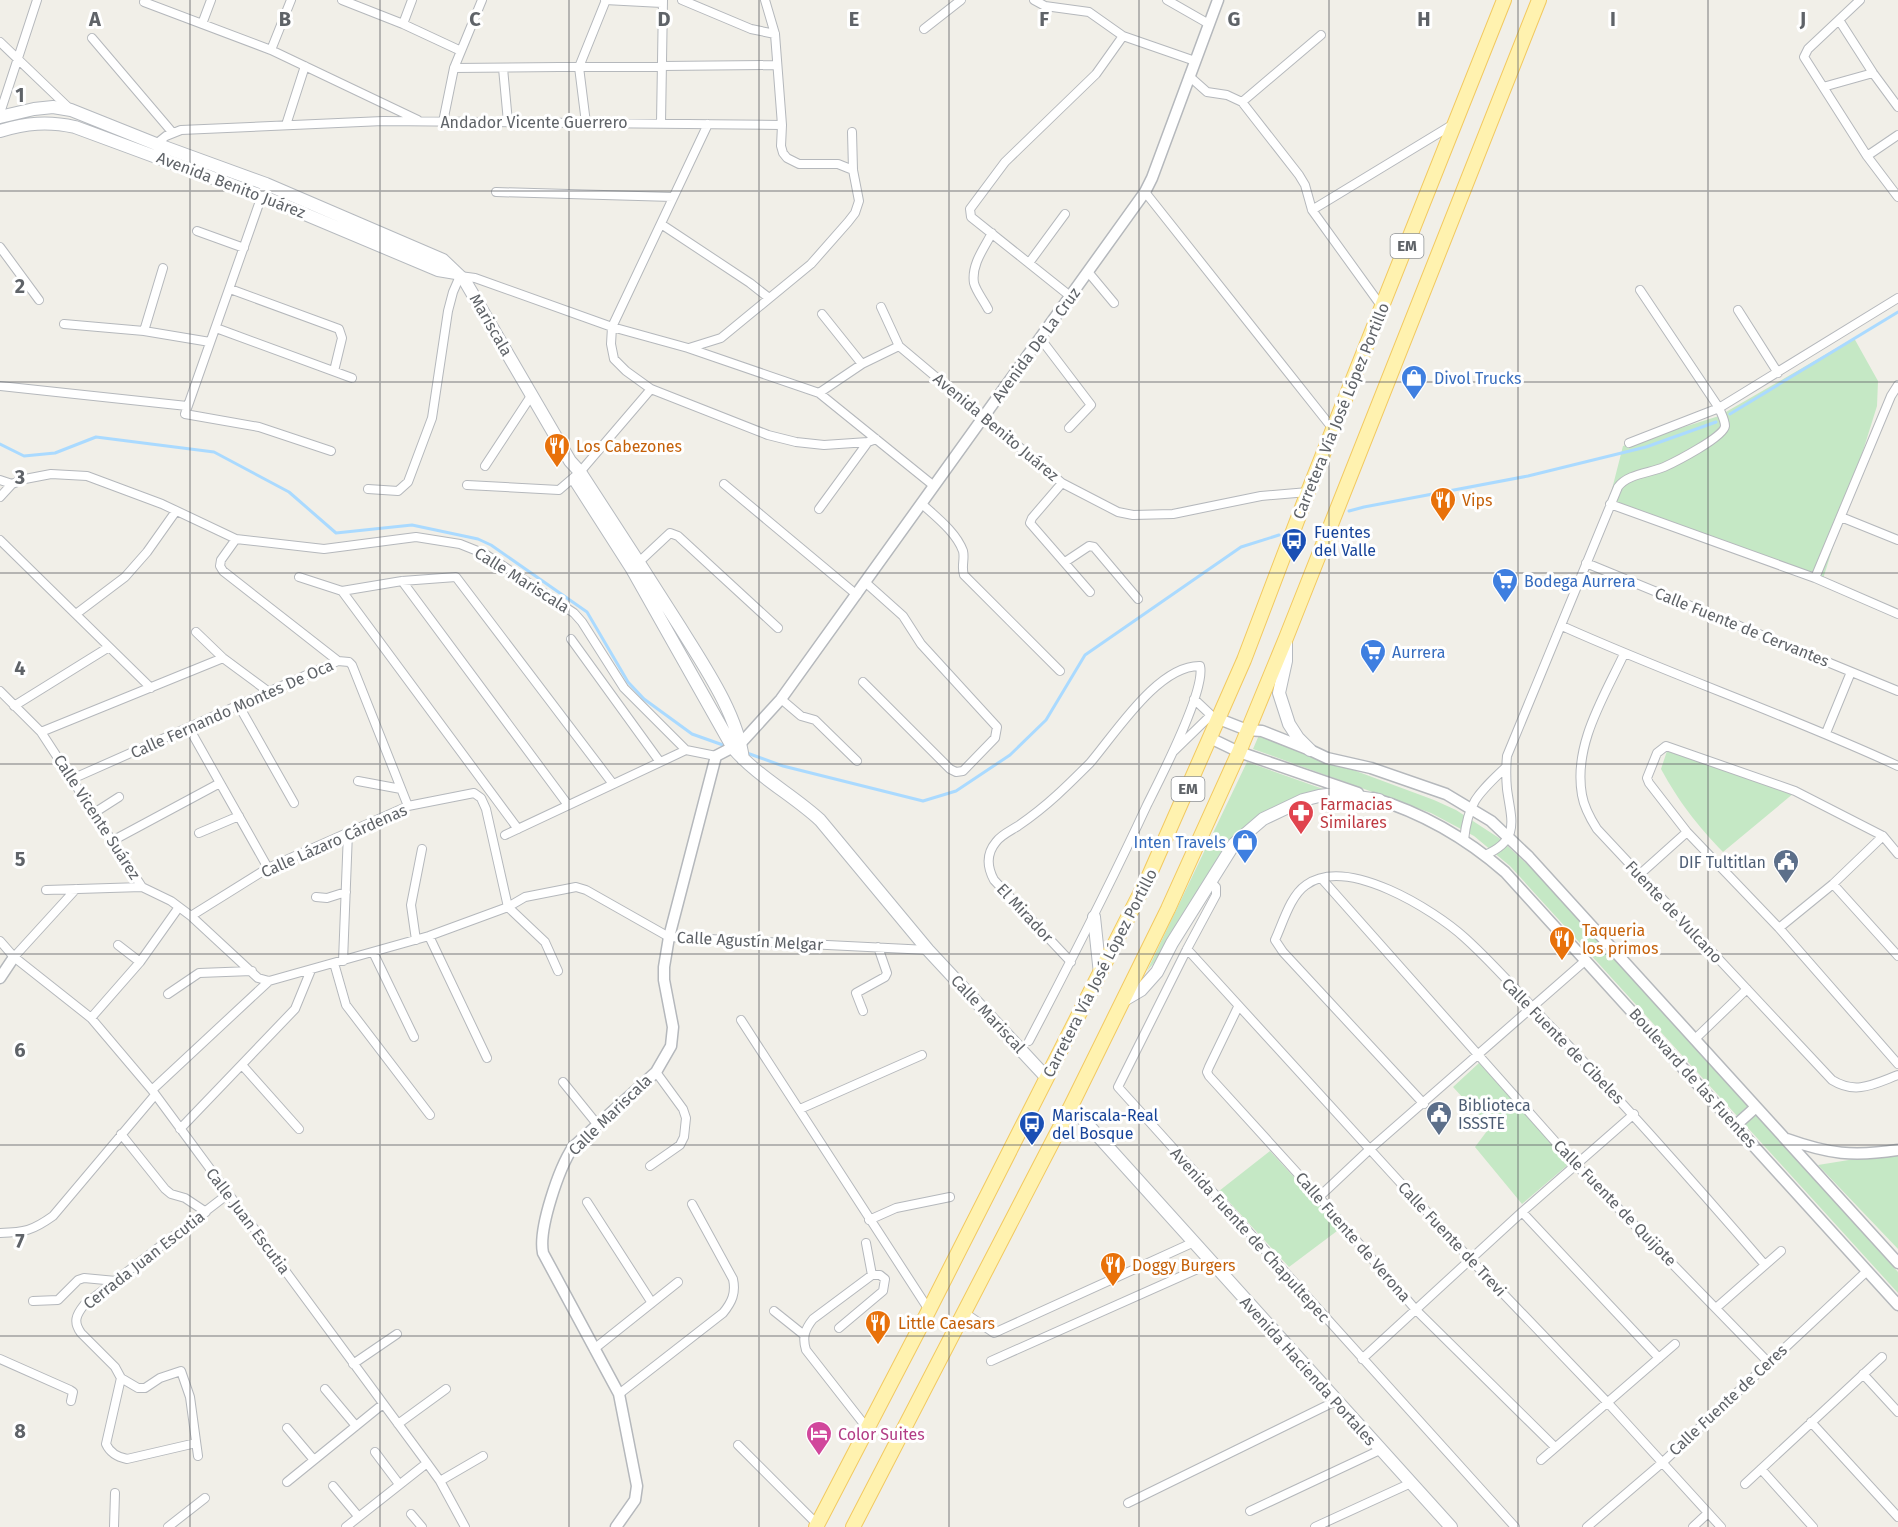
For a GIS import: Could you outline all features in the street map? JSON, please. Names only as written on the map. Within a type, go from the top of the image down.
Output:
[{"type":"main road","name":"Carretera Vía José López Portillo","points":[[816,1526],[929,1310],[1148,878],[1210,738],[1215,717],[1244,660],[1308,492],[1504,0]]},
{"type":"main road","name":"Carretera Vía José López Portillo","points":[[853,1527],[1124,1000],[1239,752],[1539,0]]},
{"type":"main road","name":"Avenida Benito Juárez","points":[[0,115],[53,107],[71,110],[264,190],[438,270],[459,274]]},
{"type":"main road","name":"Avenida Benito Juárez","points":[[0,131],[37,123],[56,123],[75,127],[264,190],[443,260]]},
{"type":"main road","name":"Mariscala","points":[[443,260],[465,281],[531,396]]},
{"type":"main road","points":[[531,396],[737,746]]},
{"type":"main road","points":[[577,475],[639,562],[716,685],[742,759],[820,820],[928,950]]},
{"type":"main road","points":[[1286,638],[1286,661],[1279,693],[1289,724],[1310,750]]},
{"type":"main road","points":[[1124,1000],[1141,990],[1157,972],[1172,943],[1234,844],[1263,819],[1304,800],[1335,794],[1379,800]]},
{"type":"main road","points":[[1094,917],[1100,974]]},
{"type":"main road","name":"Calle Mariscal","points":[[928,950],[1047,1078]]},
{"type":"main road","name":"Avenida Hacienda Portales","points":[[1071,1106],[1450,1527]]},
{"type":"street","points":[[0,115],[37,0]]},
{"type":"street","points":[[202,24],[211,0]]},
{"type":"street","points":[[272,50],[291,0]]},
{"type":"street","points":[[342,0],[355,2],[461,51]]},
{"type":"street","points":[[403,24],[412,0]]},
{"type":"street","points":[[443,122],[454,68],[482,0]]},
{"type":"street","points":[[586,123],[579,67],[605,0],[663,2],[661,123]]},
{"type":"street","points":[[682,0],[751,29],[775,34]]},
{"type":"street","points":[[765,0],[775,34],[782,124],[781,146],[787,158],[799,164],[838,164],[852,170]]},
{"type":"street","points":[[924,29],[961,0]]},
{"type":"street","points":[[1034,0],[1089,12],[1123,36],[1195,61]]},
{"type":"street","points":[[1167,0],[1209,24]]},
{"type":"street","name":"Avenida De La Cruz","points":[[737,746],[781,699],[1145,192],[1218,0]]},
{"type":"street","points":[[1860,0],[1808,49],[1804,57],[1867,156],[1898,197]]},
{"type":"street","points":[[144,2],[272,50],[421,122]]},
{"type":"street","points":[[1839,20],[1898,107]]},
{"type":"street","points":[[1242,102],[1321,35]]},
{"type":"street","points":[[1070,296],[971,218],[970,209],[1005,162],[1096,74],[1123,36]]},
{"type":"street","points":[[92,38],[172,132],[156,144]]},
{"type":"street","name":"Avenida Benito Juárez","points":[[0,42],[71,110]]},
{"type":"street","points":[[286,125],[305,66]]},
{"type":"street","points":[[454,68],[776,66]]},
{"type":"street","points":[[503,68],[508,122]]},
{"type":"street","points":[[1823,87],[1873,73]]},
{"type":"street","points":[[1189,76],[1207,92],[1227,95],[1242,102],[1299,175],[1305,184],[1312,210],[1382,307]]},
{"type":"street","name":"Andador Vicente Guerrero","points":[[172,132],[383,121],[782,124]]},
{"type":"street","points":[[1312,210],[1456,123]]},
{"type":"street","points":[[708,124],[612,327],[611,344],[614,359],[651,389],[768,435],[796,442],[824,445],[872,441]]},
{"type":"street","points":[[688,348],[720,338],[811,264],[855,213],[859,201],[852,170],[852,132]]},
{"type":"street","points":[[1867,156],[1898,135]]},
{"type":"street","points":[[186,410],[264,190]]},
{"type":"street","points":[[496,192],[674,197]]},
{"type":"street","points":[[1145,192],[1333,429]]},
{"type":"street","points":[[1029,263],[1065,214]]},
{"type":"street","points":[[661,224],[769,298]]},
{"type":"street","points":[[197,231],[244,248]]},
{"type":"street","points":[[988,309],[974,284],[974,272],[992,233]]},
{"type":"street","points":[[0,247],[39,300]]},
{"type":"street","points":[[144,331],[163,268]]},
{"type":"street","points":[[1089,273],[1114,303]]},
{"type":"street","points":[[368,489],[398,491],[408,482],[432,418],[448,311],[459,274],[612,327],[688,348],[819,393],[872,441],[934,486]]},
{"type":"street","points":[[230,289],[339,329],[342,338],[334,371]]},
{"type":"street","points":[[1485,855],[1502,845],[1509,837],[1513,819],[1506,767],[1511,746],[1620,483],[1664,467],[1713,440],[1724,430],[1725,424],[1719,408],[1640,290]]},
{"type":"street","points":[[1629,443],[1719,408],[1898,298]]},
{"type":"street","points":[[819,393],[862,364],[899,346],[881,307]]},
{"type":"street","points":[[1738,310],[1778,373]]},
{"type":"street","points":[[822,314],[862,364]]},
{"type":"street","points":[[64,324],[144,331],[210,342]]},
{"type":"street","points":[[216,328],[352,378]]},
{"type":"street","points":[[1040,338],[1090,402],[1089,408],[1069,428]]},
{"type":"street","name":"Avenida Benito Juárez","points":[[899,346],[1062,483],[1118,512],[1133,516],[1173,514],[1261,496],[1308,492]]},
{"type":"street","points":[[1815,578],[1891,396],[1898,385]]},
{"type":"street","points":[[0,386],[186,410],[259,427],[331,451]]},
{"type":"street","points":[[467,485],[559,490],[577,475],[651,389]]},
{"type":"street","points":[[485,466],[531,396]]},
{"type":"street","points":[[819,509],[872,441]]},
{"type":"street","name":"Calle Mariscala","points":[[12,484],[51,474],[87,477],[176,511],[236,539],[324,549],[417,537],[460,544],[485,554],[574,613],[624,688],[686,750]]},
{"type":"street","points":[[0,480],[12,484],[0,497]]},
{"type":"street","points":[[1062,483],[1030,523],[1090,592]]},
{"type":"street","points":[[724,484],[857,595]]},
{"type":"street","points":[[922,504],[946,527],[962,549],[964,575],[1060,671]]},
{"type":"street","points":[[1610,504],[1815,578],[1898,614]]},
{"type":"street","points":[[76,614],[125,576],[147,552],[176,511]]},
{"type":"street","points":[[1841,517],[1898,540]]},
{"type":"street","points":[[639,562],[670,533],[678,536],[777,628]]},
{"type":"street","points":[[236,539],[221,560],[220,566],[223,572],[338,661]]},
{"type":"street","points":[[0,540],[151,688]]},
{"type":"street","points":[[1065,562],[1092,546],[1137,599]]},
{"type":"street","name":"Calle Fuente de Cervantes","points":[[1586,563],[1898,691]]},
{"type":"street","points":[[299,577],[342,591],[402,581],[456,577],[613,784]]},
{"type":"street","points":[[402,581],[568,805]]},
{"type":"street","points":[[863,682],[950,770],[963,771],[995,738],[997,727],[921,645],[903,616],[865,582]]},
{"type":"street","points":[[342,591],[518,829]]},
{"type":"street","points":[[1562,626],[1624,654],[1826,733],[1898,766]]},
{"type":"street","points":[[196,632],[223,658],[269,692]]},
{"type":"street","points":[[571,639],[660,762]]},
{"type":"street","points":[[14,706],[110,647]]},
{"type":"street","name":"Fuente de Vulcano","points":[[1624,654],[1589,731],[1582,752],[1580,775],[1582,796],[1597,829],[1748,989],[1822,1072],[1843,1087],[1856,1088],[1898,1075]]},
{"type":"street","points":[[41,732],[223,658]]},
{"type":"street","name":"Calle Fernando Montes De Oca","points":[[72,779],[338,661],[350,662],[352,665],[408,806]]},
{"type":"street","name":"El Mirador","points":[[1192,666],[1200,666],[1202,673],[1194,699],[1172,753],[1071,962],[994,880],[989,870],[988,856],[1001,837],[1020,825],[1090,763],[1139,702],[1175,672],[1192,666]]},
{"type":"street","points":[[1826,733],[1851,672]]},
{"type":"street","name":"Calle Vicente Suárez","points":[[0,691],[41,732],[142,887],[171,901],[191,916],[255,974]]},
{"type":"street","points":[[781,699],[801,716],[815,720],[856,761]]},
{"type":"street","points":[[1194,699],[1215,717],[1247,730]]},
{"type":"street","points":[[238,706],[294,802]]},
{"type":"street","points":[[1172,753],[1215,717]]},
{"type":"street","points":[[189,728],[268,868]]},
{"type":"street","name":"Boulevard de las Fuentes","points":[[1247,730],[1262,731],[1327,758],[1371,768],[1424,785],[1470,807],[1509,837],[1898,1263]]},
{"type":"street","points":[[1210,738],[1239,752]]},
{"type":"street","points":[[505,835],[686,750],[716,756],[737,746]]},
{"type":"street","points":[[1898,854],[1883,836],[1795,791],[1666,746],[1657,753],[1647,778],[1687,832],[1779,928],[1898,1064]]},
{"type":"street","name":"Boulevard de las Fuentes","points":[[1239,752],[1413,812],[1464,840],[1485,855],[1520,886],[1898,1305]]},
{"type":"street","name":"Calle Mariscala","points":[[616,1527],[635,1500],[637,1486],[619,1394],[543,1253],[542,1230],[564,1160],[573,1147],[657,1072],[671,1046],[673,1027],[664,980],[664,967],[669,937],[716,756]]},
{"type":"street","points":[[1464,840],[1470,807],[1477,796],[1506,767]]},
{"type":"street","points":[[358,781],[401,789]]},
{"type":"street","points":[[112,841],[220,783]]},
{"type":"street","name":"Calle Lázaro Cárdenas","points":[[191,916],[268,868],[348,832],[408,806],[474,793],[481,798],[486,809],[508,908]]},
{"type":"street","points":[[94,813],[119,797]]},
{"type":"street","points":[[199,833],[239,816]]},
{"type":"street","points":[[348,832],[346,892],[338,962],[345,1005],[430,1115]]},
{"type":"street","points":[[1639,875],[1687,832]]},
{"type":"street","points":[[1779,928],[1833,884],[1883,836]]},
{"type":"street","points":[[416,940],[411,905],[422,849]]},
{"type":"street","name":"Calle Fuente de Cibeles","points":[[1322,879],[1350,877],[1385,887],[1416,902],[1464,937],[1634,1114],[1766,1265]]},
{"type":"street","points":[[1322,879],[1306,884],[1295,898],[1275,940],[1283,952],[1424,1104]]},
{"type":"street","name":"Calle Fuente de Quijote","points":[[1322,879],[1576,1165],[1768,1362]]},
{"type":"street","name":"Avenida Fuente de Chapultepec","points":[[1210,881],[1216,887],[1216,895],[1186,949],[1118,1087],[1515,1527]]},
{"type":"street","points":[[1833,884],[1898,956]]},
{"type":"street","points":[[46,890],[142,887]]},
{"type":"street","name":"Calle Agustín Melgar","points":[[0,1233],[26,1232],[53,1216],[122,1134],[153,1093],[269,981],[429,936],[508,908],[525,897],[582,888],[669,937],[928,950]]},
{"type":"street","points":[[0,978],[14,957],[76,889]]},
{"type":"street","points":[[316,897],[327,898],[346,892]]},
{"type":"street","points":[[92,1017],[140,962],[179,907]]},
{"type":"street","points":[[508,908],[544,942],[558,971]]},
{"type":"street","points":[[429,936],[486,1058]]},
{"type":"street","name":"Calle Juan Escutia","points":[[0,941],[14,957],[92,1017],[153,1093],[441,1481],[465,1527]]},
{"type":"street","points":[[118,945],[140,962]]},
{"type":"street","points":[[863,1011],[856,993],[887,973],[878,947]]},
{"type":"street","name":"Calle Fuente de Trevi","points":[[1186,949],[1470,1259],[1608,1403],[1721,1527]]},
{"type":"street","points":[[373,952],[414,1037]]},
{"type":"street","points":[[1319,1197],[1477,1054],[1586,960]]},
{"type":"street","points":[[1029,1041],[1071,962]]},
{"type":"street","points":[[180,1129],[295,1009],[310,970]]},
{"type":"street","points":[[168,994],[199,974],[255,974],[269,981]]},
{"type":"street","points":[[1695,1039],[1748,989]]},
{"type":"street","name":"Calle Fuente de Verona","points":[[1238,1007],[1209,1067],[1209,1076],[1319,1197],[1416,1310],[1555,1447]]},
{"type":"street","points":[[741,1020],[929,1310]]},
{"type":"street","points":[[800,1109],[922,1055]]},
{"type":"street","points":[[242,1065],[299,1129]]},
{"type":"street","points":[[650,1166],[680,1145],[684,1137],[686,1118],[683,1109],[657,1072]]},
{"type":"street","points":[[563,1082],[597,1124]]},
{"type":"street","points":[[1736,1125],[1756,1107]]},
{"type":"street","points":[[1362,1359],[1522,1212],[1634,1114]]},
{"type":"street","points":[[122,1134],[165,1189],[206,1212]]},
{"type":"street","points":[[1785,1138],[1834,1154],[1872,1154],[1898,1150]]},
{"type":"street","name":"Cerrada Juan Escutia","points":[[121,1378],[115,1368],[77,1328],[76,1320],[84,1305],[228,1194]]},
{"type":"street","points":[[869,1220],[896,1208],[950,1197]]},
{"type":"street","points":[[586,1202],[652,1303]]},
{"type":"street","points":[[619,1394],[723,1313],[733,1297],[735,1289],[733,1279],[692,1204]]},
{"type":"street","points":[[1522,1212],[1659,1358]]},
{"type":"street","points":[[965,1313],[994,1333],[1192,1242]]},
{"type":"street","points":[[866,1243],[872,1275]]},
{"type":"street","points":[[1716,1308],[1781,1251]]},
{"type":"street","points":[[991,1361],[1211,1263]]},
{"type":"street","name":"Calle Fuente de Ceres","points":[[1587,1527],[1663,1462],[1867,1271]]},
{"type":"street","points":[[839,1328],[883,1291],[885,1279],[880,1275],[872,1275],[813,1319],[804,1335],[806,1350],[867,1428]]},
{"type":"street","points":[[33,1301],[58,1300],[78,1280],[84,1278],[116,1281]]},
{"type":"street","points":[[594,1349],[678,1282]]},
{"type":"street","points":[[774,1311],[804,1335]]},
{"type":"street","points":[[353,1364],[397,1334]]},
{"type":"street","points":[[1541,1460],[1675,1344]]},
{"type":"street","points":[[1745,1484],[1882,1357]]},
{"type":"street","points":[[0,1359],[70,1390],[73,1392],[71,1401]]},
{"type":"street","points":[[196,1443],[127,1459],[113,1454],[106,1444],[121,1378],[142,1389],[160,1378],[181,1371],[190,1397],[198,1456]]},
{"type":"street","points":[[1863,1374],[1898,1412]]},
{"type":"street","points":[[326,1389],[356,1426]]},
{"type":"street","points":[[398,1424],[446,1389]]},
{"type":"street","points":[[1128,1503],[1336,1401]]},
{"type":"street","points":[[287,1482],[383,1404]]},
{"type":"street","points":[[1811,1422],[1898,1517]]},
{"type":"street","points":[[287,1428],[314,1460]]},
{"type":"street","points":[[738,1445],[816,1526]]},
{"type":"street","points":[[1250,1511],[1380,1450]]},
{"type":"street","points":[[375,1452],[399,1484]]},
{"type":"street","points":[[441,1481],[483,1456]]},
{"type":"street","points":[[346,1527],[427,1463]]},
{"type":"street","points":[[1761,1469],[1813,1527]]},
{"type":"street","points":[[1315,1527],[1411,1483]]},
{"type":"street","points":[[333,1486],[358,1516]]},
{"type":"street","points":[[114,1527],[115,1493]]},
{"type":"street","points":[[168,1527],[205,1498]]},
{"type":"street","points":[[1693,1527],[1708,1513]]},
{"type":"street","points":[[411,1514],[422,1527]]},
{"type":"green space","points":[[1854,338],[1878,381],[1877,406],[1822,582],[1609,501],[1623,446],[1719,416]]},
{"type":"green space","points":[[1259,735],[1434,800],[1456,810],[1499,838],[1544,880],[1898,1272],[1898,1293],[1510,866],[1474,836],[1431,813],[1253,749]]},
{"type":"green space","points":[[1667,751],[1794,793],[1723,852],[1689,813],[1661,769]]},
{"type":"green space","points":[[1247,762],[1326,790],[1283,806],[1207,877],[1161,955],[1147,971]]},
{"type":"green space","points":[[1479,1063],[1570,1163],[1522,1204],[1475,1147],[1490,1127],[1453,1087]]},
{"type":"green space","points":[[1270,1151],[1341,1228],[1289,1267],[1219,1191]]},
{"type":"green space","points":[[1898,1152],[1898,1249],[1818,1165]]},
{"type":"waterway","points":[[1730,414],[1898,312]]},
{"type":"waterway","points":[[1349,511],[1528,476],[1646,447],[1716,422]]},
{"type":"waterway","points":[[0,444],[24,456],[55,453],[96,437],[214,452],[289,492],[336,533],[412,525],[478,539],[491,545],[587,612],[628,682],[644,699],[692,734],[723,745]]},
{"type":"waterway","points":[[747,753],[783,766],[923,801],[956,791],[1010,755],[1046,720],[1085,655],[1241,547],[1279,535]]},
{"type":"place","name":"Divol Trucks","points":[[1414,401]]},
{"type":"place","name":"Los Cabezones","points":[[557,469]]},
{"type":"place","name":"Vips","points":[[1443,523]]},
{"type":"place","name":"Fuentes del Valle","points":[[1294,564]]},
{"type":"place","name":"Bodega Aurrera","points":[[1505,604]]},
{"type":"place","name":"Aurrera","points":[[1373,675]]},
{"type":"place","name":"Farmacias Similares","points":[[1301,836]]},
{"type":"place","name":"Inten Travels","points":[[1245,865]]},
{"type":"place","name":"DIF Tultitlan","points":[[1786,885]]},
{"type":"place","name":"Taqueria los primos","points":[[1562,962]]},
{"type":"place","name":"Biblioteca ISSSTE","points":[[1439,1137]]},
{"type":"place","name":"Mariscala-Real del Bosque","points":[[1032,1147]]},
{"type":"place","name":"Doggy Burgers","points":[[1113,1288]]},
{"type":"place","name":"Little Caesars","points":[[878,1346]]},
{"type":"place","name":"Color Suites","points":[[819,1457]]}]
